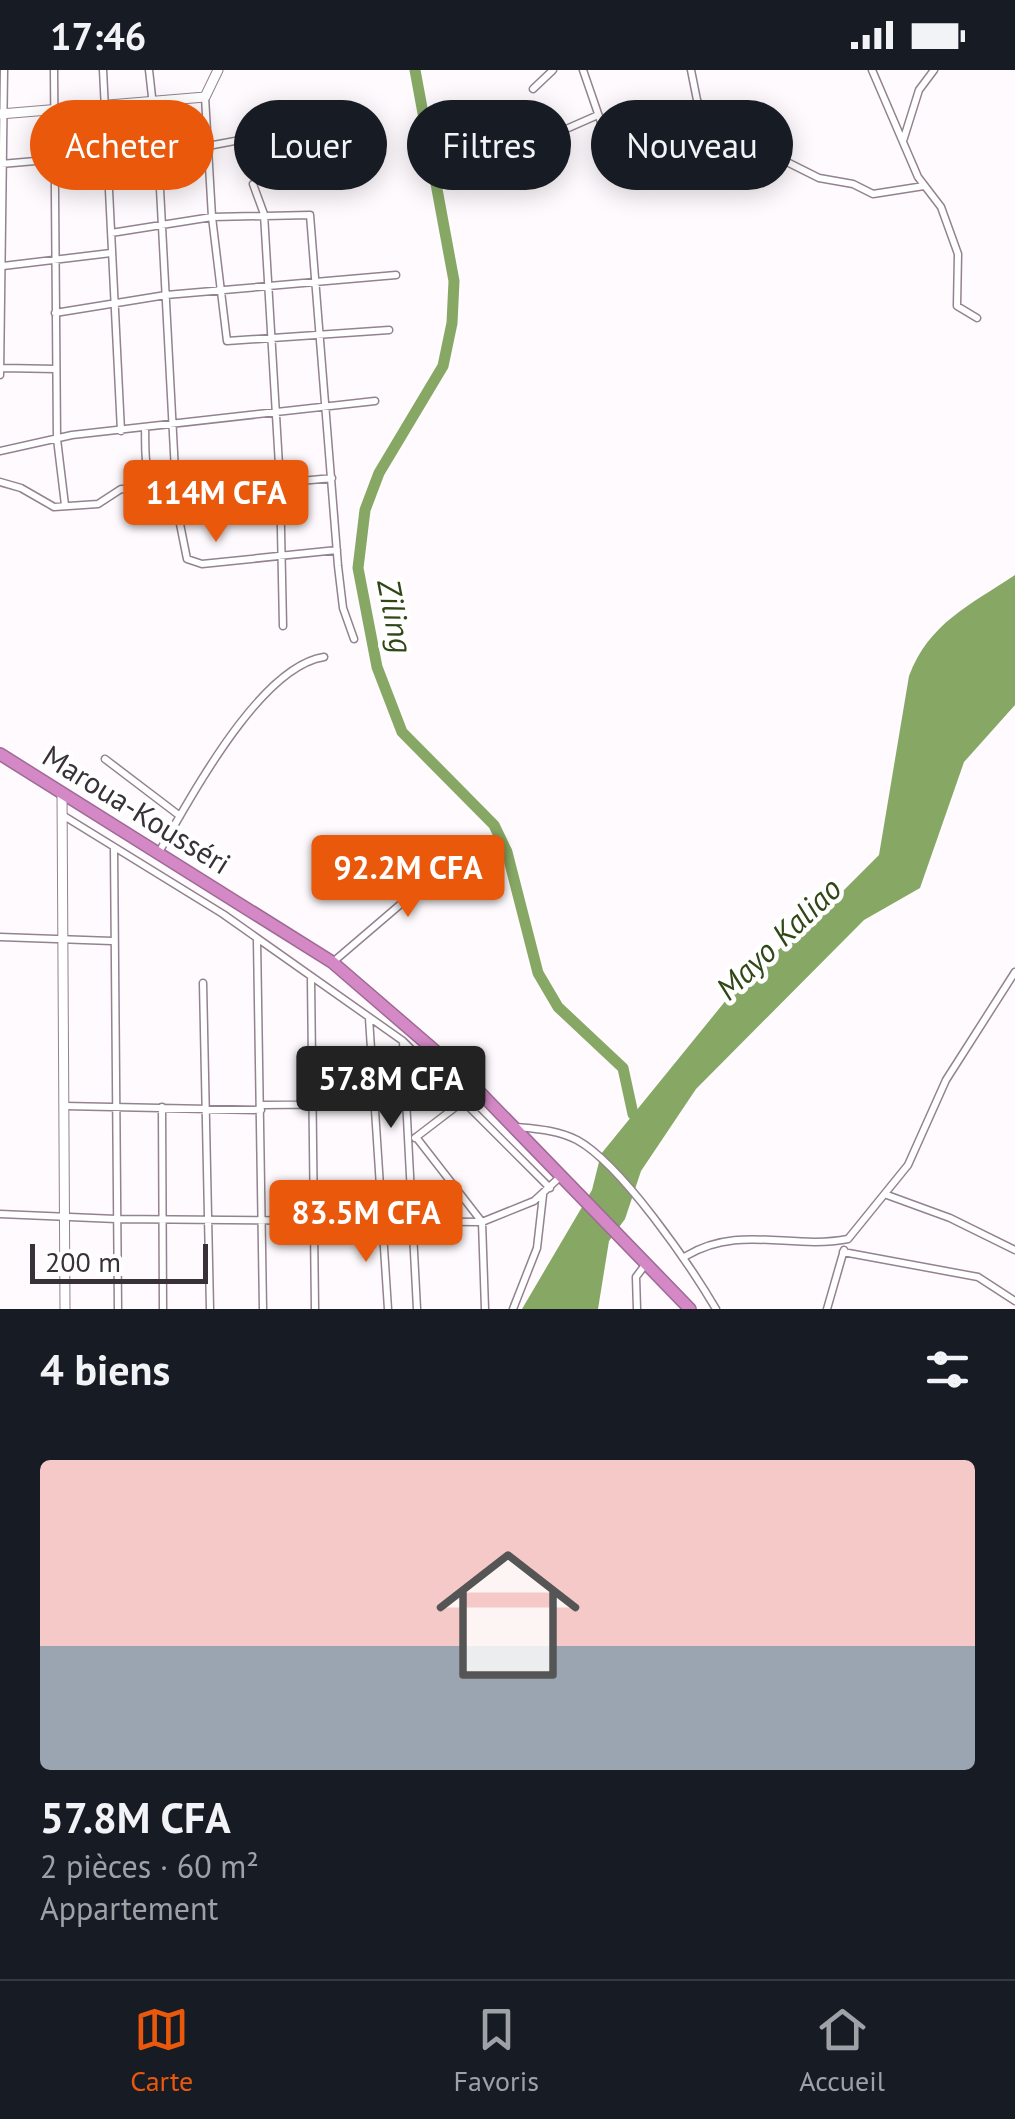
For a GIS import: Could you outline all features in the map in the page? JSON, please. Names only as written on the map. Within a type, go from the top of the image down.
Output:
[{"type":"highway","name":"Maroua-Kousséri","points":[[0,754],[332,962],[410,1025],[690,1309]]},
{"type":"street","points":[[4,70],[2,372],[56,369]]},
{"type":"street","points":[[54,70],[54,100]]},
{"type":"street","points":[[95,70],[103,73],[104,100]]},
{"type":"street","points":[[149,70],[154,100]]},
{"type":"street","points":[[204,100],[218,70]]},
{"type":"street","points":[[533,88],[553,70]]},
{"type":"street","points":[[583,70],[593,100]]},
{"type":"street","points":[[691,70],[698,100]]},
{"type":"street","points":[[872,70],[924,186],[941,207],[958,254],[957,306],[977,318]]},
{"type":"street","points":[[903,142],[919,90],[934,70]]},
{"type":"street","points":[[174,100],[204,97]]},
{"type":"street","points":[[2,114],[30,111]]},
{"type":"street","points":[[2,164],[30,162]]},
{"type":"street","points":[[793,164],[819,178],[853,184],[873,194],[924,186]]},
{"type":"street","points":[[54,190],[57,439],[66,505]]},
{"type":"street","points":[[108,190],[121,431]]},
{"type":"street","points":[[160,190],[178,494],[185,552],[193,563],[337,550]]},
{"type":"street","points":[[210,190],[227,342],[389,330]]},
{"type":"street","points":[[255,190],[264,214],[280,482],[283,626]]},
{"type":"street","points":[[111,233],[212,217],[310,216],[337,550],[344,608],[354,639]]},
{"type":"street","points":[[2,266],[111,253]]},
{"type":"street","points":[[55,313],[166,295],[396,275]]},
{"type":"street","points":[[0,451],[57,439],[275,410],[375,402]]},
{"type":"street","points":[[145,427],[147,470],[158,490]]},
{"type":"street","points":[[0,482],[21,488],[48,506],[98,504],[121,490],[178,494],[332,478]]},
{"type":"street","points":[[159,852],[261,698],[304,662],[324,656]]},
{"type":"street","points":[[104,759],[180,816]]},
{"type":"street","points":[[62,793],[65,1309]]},
{"type":"street","points":[[64,816],[257,938],[403,1041],[546,1191]]},
{"type":"street","points":[[114,846],[118,1309]]},
{"type":"street","points":[[332,962],[352,950],[380,920],[464,850]]},
{"type":"street","points":[[0,937],[112,941]]},
{"type":"street","points":[[257,938],[263,1309]]},
{"type":"street","points":[[827,1309],[848,1239],[908,1165],[954,1066],[1015,972]]},
{"type":"street","points":[[311,977],[315,1309]]},
{"type":"street","points":[[204,984],[210,1309]]},
{"type":"street","points":[[369,1016],[388,1309]]},
{"type":"street","points":[[403,1041],[413,1140],[417,1309]]},
{"type":"street","points":[[413,1140],[462,1102]]},
{"type":"street","points":[[64,1106],[261,1108],[372,1104]]},
{"type":"street","points":[[162,1107],[163,1309]]},
{"type":"street","points":[[512,1126],[565,1135],[595,1154],[686,1256],[716,1309]]},
{"type":"street","points":[[413,1140],[482,1222],[486,1309]]},
{"type":"street","points":[[0,1214],[162,1220],[381,1218],[482,1222],[507,1215],[546,1191],[560,1176]]},
{"type":"street","points":[[513,1309],[537,1248],[546,1191]]},
{"type":"street","points":[[887,1195],[950,1218],[1015,1250]]},
{"type":"street","points":[[686,1256],[704,1246],[743,1237],[797,1242],[848,1239]]},
{"type":"street","points":[[843,1252],[893,1257],[978,1276],[1015,1302]]},
{"type":"street","points":[[637,1309],[636,1277],[646,1264]]},
{"type":"shaded area","points":[[1015,575],[1015,705],[964,762],[920,888],[864,920],[696,1089],[641,1171],[625,1219],[609,1241],[598,1309],[522,1309],[592,1190],[601,1154],[740,983],[821,913],[879,855],[909,676],[917,658],[953,617]]},
{"type":"waterway","name":"Ziling","points":[[415,70],[454,281],[452,323],[443,366],[379,473],[365,510],[358,568],[377,667],[402,732],[494,825],[507,852],[538,973],[558,1007],[623,1068],[633,1114]]},
{"type":"water label","name":"Mayo Kaliao","points":[[778,938]]}]
